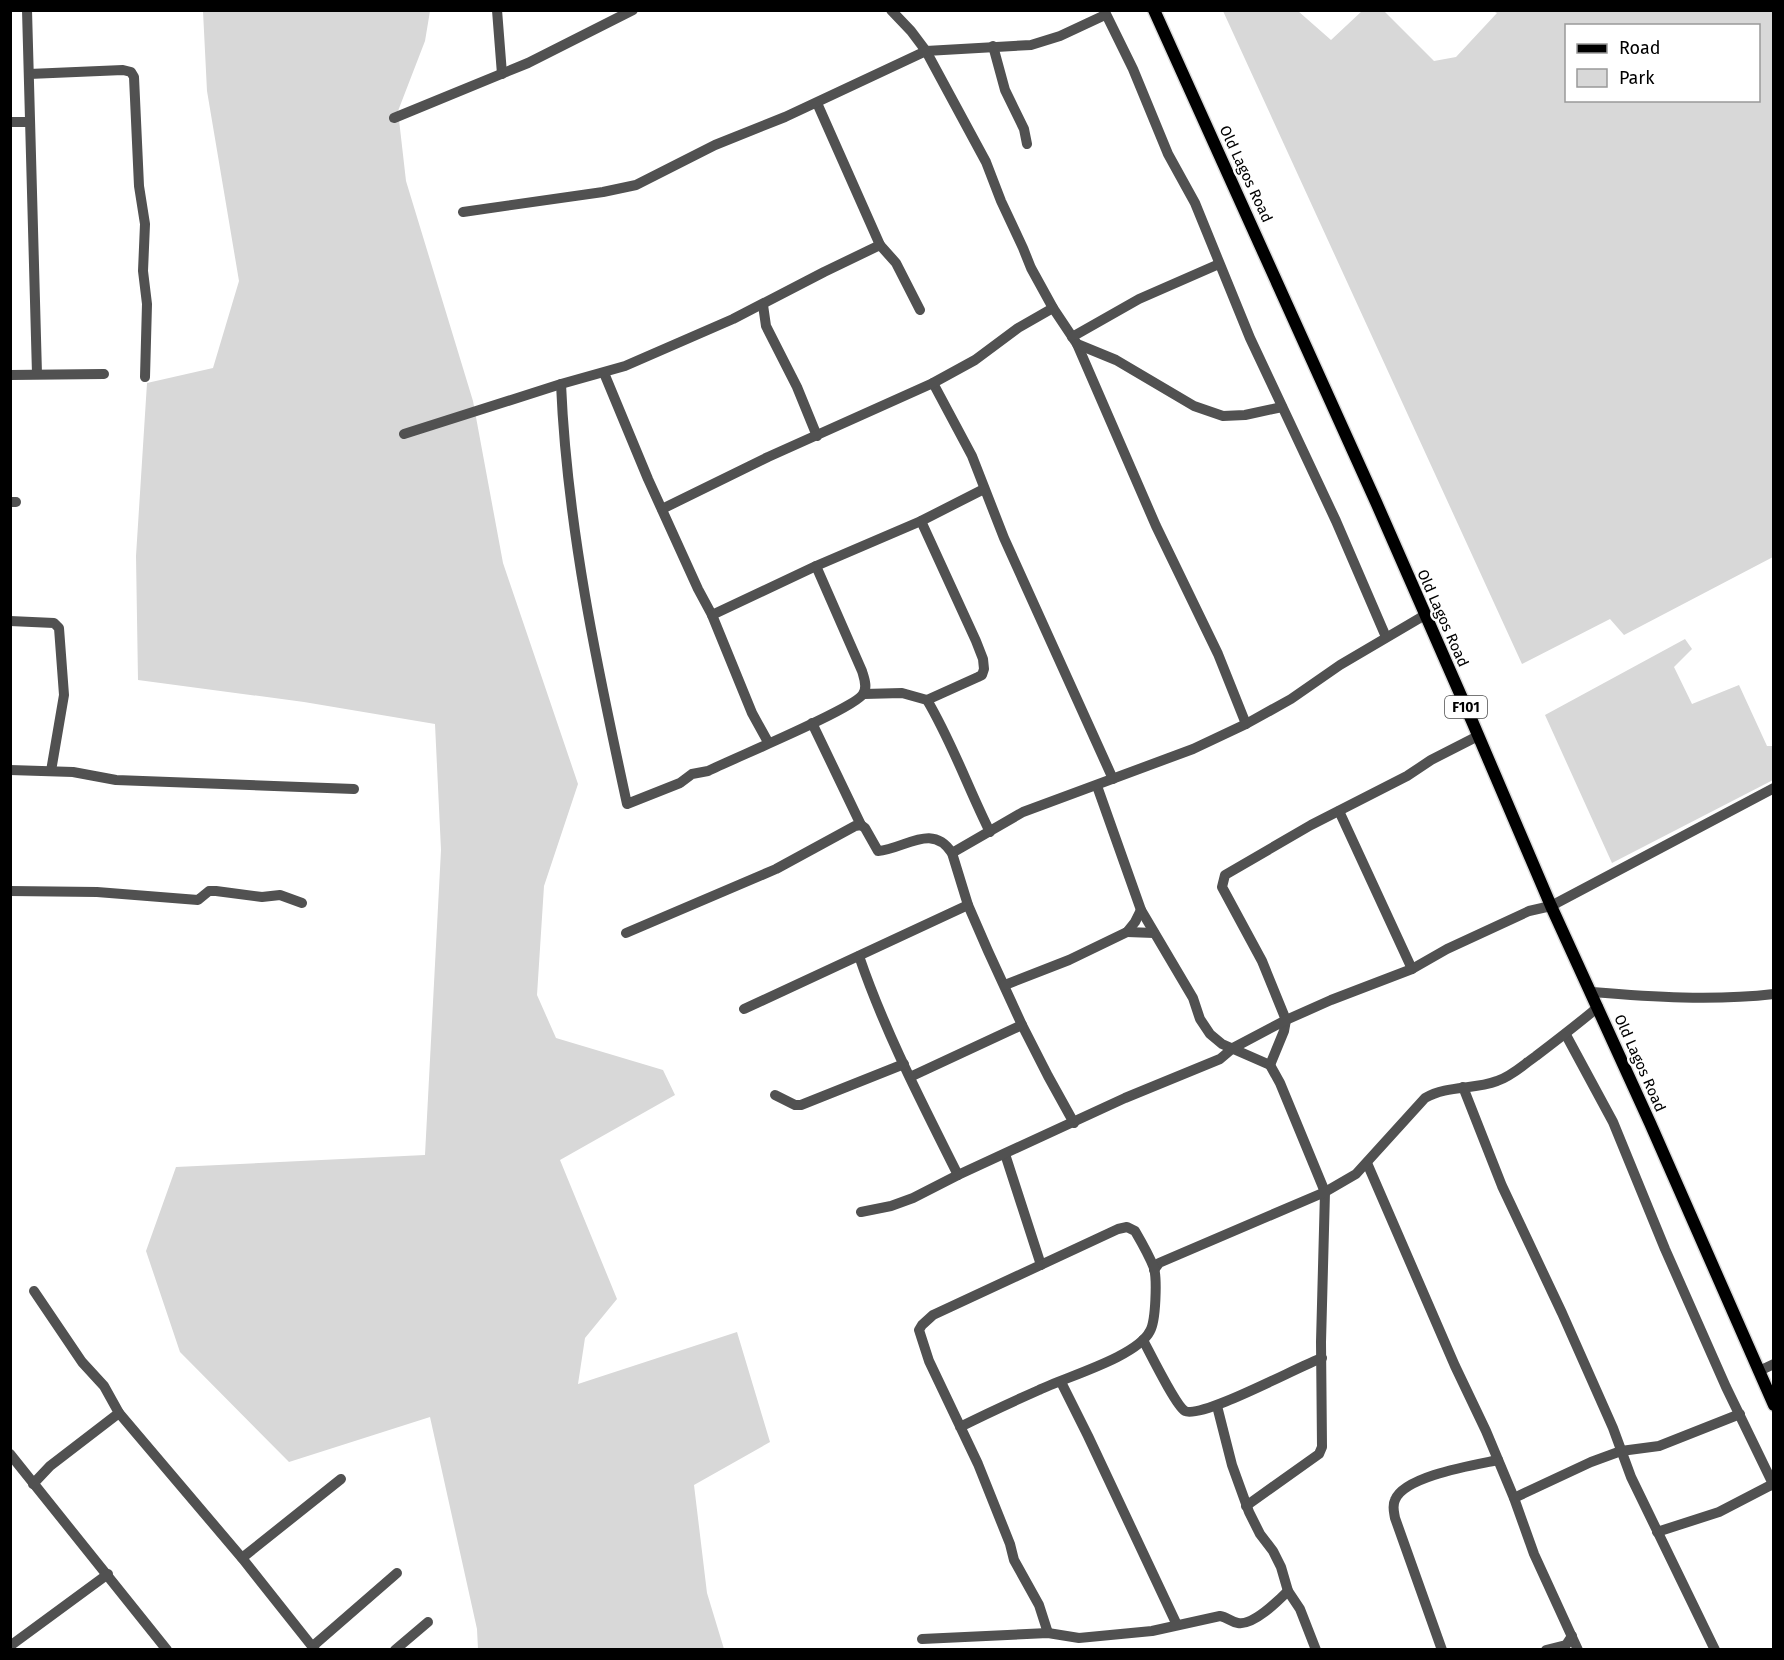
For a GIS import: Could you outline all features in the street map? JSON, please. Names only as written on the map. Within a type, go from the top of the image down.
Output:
[{"type":"main road","name":"Old Lagos Road","points":[[1154,10],[1376,502],[1551,906],[1592,992],[1773,1405]]},
{"type":"street","points":[[27,10],[36,374]]},
{"type":"street","points":[[497,10],[502,74]]},
{"type":"street","points":[[394,118],[502,74],[633,10]]},
{"type":"street","points":[[891,10],[926,51],[986,162],[1000,201],[1031,268],[1074,341],[1156,526],[1218,654],[1246,724]]},
{"type":"street","points":[[464,212],[636,185],[715,145],[817,103],[926,51],[1031,45],[1060,36],[1105,13],[1133,69],[1168,154],[1195,203],[1250,338],[1336,521],[1386,637]]},
{"type":"street","points":[[993,46],[1005,90],[1024,129],[1027,144]]},
{"type":"street","points":[[29,74],[123,70],[131,72],[134,77],[139,186],[145,225],[143,272],[147,304],[145,377]]},
{"type":"street","points":[[817,103],[880,245],[896,263],[920,310]]},
{"type":"street","points":[[10,122],[30,122]]},
{"type":"street","points":[[404,434],[625,366],[763,305],[880,245]]},
{"type":"street","points":[[1074,341],[1139,299],[1219,264]]},
{"type":"street","points":[[763,305],[766,326],[797,387],[817,436]]},
{"type":"street","points":[[662,509],[933,383],[975,360],[1017,328],[1053,308]]},
{"type":"street","points":[[1074,341],[1116,360],[1194,406],[1223,416],[1245,415],[1282,407]]},
{"type":"street","points":[[604,373],[662,509],[712,615],[752,713],[768,742]]},
{"type":"street","points":[[10,375],[104,374]]},
{"type":"street","points":[[933,383],[962,435],[1004,538],[1113,779]]},
{"type":"street","points":[[561,384],[563,435],[587,611],[627,804],[680,783],[692,774],[708,771],[812,723],[851,704],[864,693],[866,684],[862,671],[816,566]]},
{"type":"street","points":[[712,615],[816,566],[921,521],[984,489]]},
{"type":"street","points":[[864,693],[902,693],[927,700],[982,675],[984,669],[976,641],[921,521]]},
{"type":"street","points":[[952,853],[1023,812],[1193,749],[1246,724],[1291,699],[1340,665],[1425,615]]},
{"type":"street","points":[[10,621],[54,623],[59,628],[63,695],[51,771]]},
{"type":"street","points":[[927,700],[943,728],[968,788],[990,832]]},
{"type":"street","points":[[812,723],[861,825],[878,851],[924,838],[934,838],[948,846],[968,905],[1022,1025],[1074,1123]]},
{"type":"street","points":[[1270,1065],[1284,1031],[1286,1020],[1262,962],[1222,887],[1225,875],[1478,736]]},
{"type":"street","points":[[10,770],[73,772],[116,780],[354,789]]},
{"type":"street","points":[[1097,786],[1141,910],[1193,998],[1200,1019],[1210,1034],[1233,1048],[1270,1065],[1280,1083],[1325,1192],[1322,1447],[1319,1454],[1246,1506]]},
{"type":"street","points":[[861,1212],[891,1206],[913,1198],[1144,1090],[1196,1071],[1286,1020],[1412,969],[1529,911],[1551,906],[1773,788]]},
{"type":"street","points":[[1339,811],[1412,969]]},
{"type":"street","points":[[626,933],[776,869],[855,826],[861,825]]},
{"type":"street","points":[[10,891],[97,892],[198,900],[209,891],[216,891],[262,897],[280,895],[302,903]]},
{"type":"street","points":[[744,1009],[968,905]]},
{"type":"street","points":[[1005,985],[1068,960],[1127,932],[1141,910]]},
{"type":"street","points":[[1127,932],[1154,933]]},
{"type":"street","points":[[859,956],[870,989],[958,1175]]},
{"type":"street","points":[[1592,992],[1649,997],[1706,998],[1773,994]]},
{"type":"street","points":[[1154,1270],[1160,1263],[1325,1192],[1356,1174],[1425,1098],[1434,1093],[1495,1082],[1509,1076],[1566,1035],[1598,1007]]},
{"type":"street","points":[[910,1077],[1022,1025]]},
{"type":"street","points":[[1566,1035],[1613,1122],[1637,1185],[1773,1485],[1719,1512],[1657,1532]]},
{"type":"street","points":[[775,1095],[795,1105],[801,1105],[904,1064]]},
{"type":"street","points":[[1463,1087],[1502,1186],[1563,1313],[1613,1428],[1631,1477],[1715,1650]]},
{"type":"street","points":[[1005,1154],[1041,1265]]},
{"type":"street","points":[[1367,1163],[1498,1460],[1534,1554],[1578,1650]]},
{"type":"street","points":[[960,1427],[1132,1348],[1143,1340],[1150,1332],[1153,1323],[1154,1270],[1135,1231],[1127,1227],[1118,1229],[948,1307],[933,1315],[920,1330],[929,1361],[960,1427],[978,1464],[1010,1544],[1014,1560],[1039,1605],[1048,1634]]},
{"type":"street","points":[[34,1291],[82,1362],[104,1386],[119,1413],[242,1558],[314,1648],[397,1573]]},
{"type":"street","points":[[1143,1340],[1176,1400],[1184,1410],[1192,1413],[1217,1406],[1322,1358]]},
{"type":"street","points":[[1759,1371],[1773,1364]]},
{"type":"street","points":[[1060,1382],[1088,1436],[1177,1625]]},
{"type":"street","points":[[1217,1406],[1232,1465],[1246,1506],[1260,1534],[1281,1566],[1288,1591],[1300,1609],[1316,1650]]},
{"type":"street","points":[[33,1484],[50,1466],[119,1413]]},
{"type":"street","points":[[1514,1498],[1591,1462],[1621,1451],[1659,1446],[1740,1414]]},
{"type":"street","points":[[10,1454],[167,1650]]},
{"type":"street","points":[[1442,1650],[1395,1518],[1393,1510],[1395,1499],[1403,1489],[1429,1476],[1498,1460]]},
{"type":"street","points":[[242,1558],[341,1479]]},
{"type":"street","points":[[13,1645],[108,1574]]},
{"type":"street","points":[[922,1639],[1048,1634],[1079,1638],[1152,1631],[1220,1616],[1226,1616],[1240,1624],[1246,1623],[1269,1609],[1288,1591]]},
{"type":"street","points":[[395,1650],[428,1622]]},
{"type":"street","points":[[1546,1650],[1566,1645],[1572,1636]]},
{"type":"green space","points":[[203,11],[430,11],[425,41],[398,111],[406,181],[473,401],[503,563],[578,784],[544,886],[537,995],[556,1038],[663,1070],[675,1095],[560,1160],[617,1299],[585,1338],[578,1384],[737,1332],[770,1442],[694,1485],[707,1593],[724,1649],[478,1649],[477,1629],[430,1417],[289,1462],[180,1352],[146,1251],[176,1167],[425,1155],[441,850],[435,724],[304,702],[138,680],[136,556],[147,383],[213,368],[239,281],[207,91]]},
{"type":"green space","points":[[1223,11],[1298,11],[1331,40],[1362,11],[1384,11],[1434,61],[1456,57],[1497,13],[1493,11],[1773,11],[1773,557],[1624,635],[1610,619],[1522,664]]},
{"type":"green space","points":[[1685,639],[1692,649],[1674,667],[1692,704],[1739,685],[1767,746],[1773,746],[1773,780],[1612,863],[1545,715]]}]
